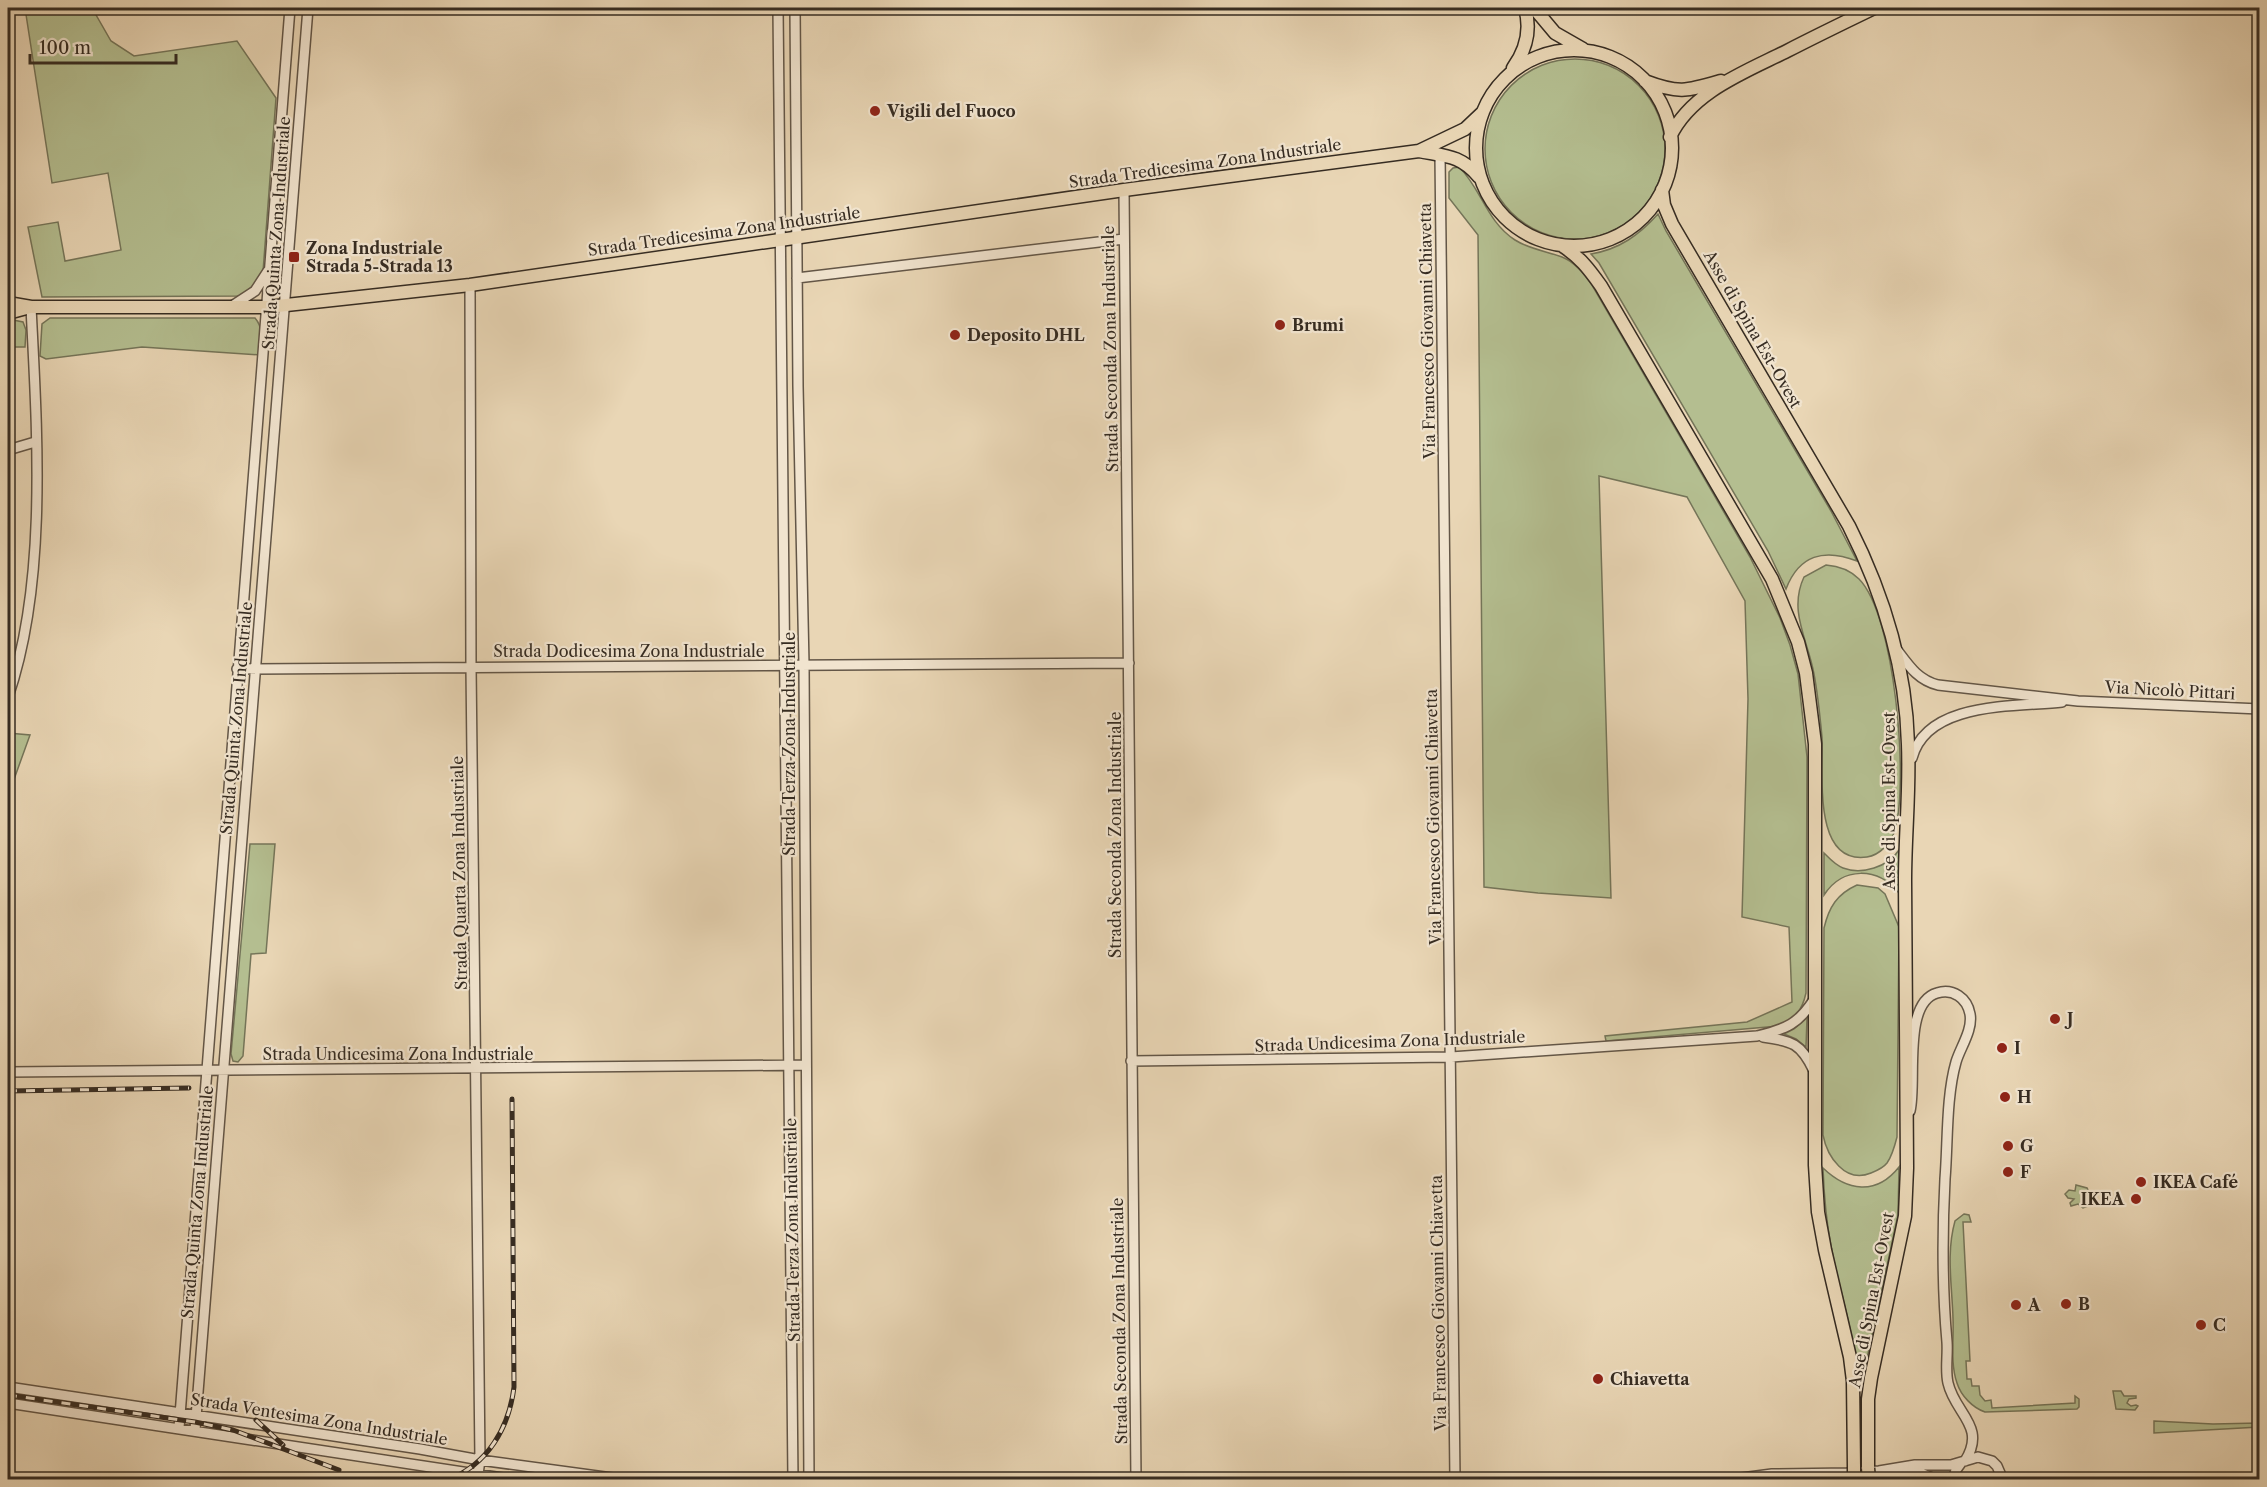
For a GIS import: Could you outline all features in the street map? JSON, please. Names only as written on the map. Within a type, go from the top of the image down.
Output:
[{"type":"main road","points":[[1525,8],[1528,17],[1527,37],[1520,58],[1493,92],[1483,112],[1476,143],[1478,166],[1482,180],[1496,207],[1512,224],[1539,239],[1561,245],[1592,244],[1620,234],[1645,215],[1662,190],[1670,160],[1670,137],[1662,107],[1644,81],[1621,63],[1586,51],[1555,33],[1534,8]]},
{"type":"main road","points":[[1670,137],[1684,115],[1704,96],[1734,77],[1874,8]]},
{"type":"main road","points":[[1508,75],[1527,62],[1548,54],[1563,51],[1586,51]]},
{"type":"main road","points":[[1644,81],[1663,88],[1688,91],[1734,77]]},
{"type":"main road","points":[[1419,151],[1465,129],[1483,112]]},
{"type":"main road","name":"Strada Tredicesima Zona Industriale","points":[[31,307],[285,306],[470,285],[1124,190],[1419,151]]},
{"type":"main road","points":[[1419,151],[1458,159],[1482,180]]},
{"type":"main road","name":"Asse di Spina Est-Ovest","points":[[1662,190],[1664,205],[1672,224],[1849,526],[1868,565],[1897,650],[1908,744],[1905,877],[1905,1216],[1868,1399],[1869,1474]]},
{"type":"main road","name":"Asse di Spina Est-Ovest","points":[[1561,245],[1582,260],[1601,286],[1772,579],[1798,642],[1808,684],[1815,744],[1815,1165],[1818,1212],[1850,1356],[1853,1380],[1854,1473]]},
{"type":"main road","points":[[8,303],[31,307]]},
{"type":"main road","points":[[8,313],[31,307]]},
{"type":"street","name":"Strada Quinta Zona Industriale","points":[[178,1428],[290,8]]},
{"type":"street","name":"Strada Quinta Zona Industriale","points":[[195,1430],[308,8]]},
{"type":"street","name":"Strada Terza Zona Industriale","points":[[778,8],[793,1479]]},
{"type":"street","name":"Strada Terza Zona Industriale","points":[[795,8],[798,386],[804,665],[805,1065],[810,1479]]},
{"type":"street","name":"Via Francesco Giovanni Chiavetta","points":[[1440,155],[1455,1479]]},
{"type":"street","name":"Strada Seconda Zona Industriale","points":[[1124,190],[1136,1479]]},
{"type":"street","points":[[797,278],[1124,239]]},
{"type":"street","points":[[230,308],[247,298],[260,286],[270,266]]},
{"type":"street","name":"Strada Quarta Zona Industriale","points":[[470,285],[471,667],[480,1460],[478,1474]]},
{"type":"street","points":[[8,697],[20,655],[34,555],[36,442],[31,307]]},
{"type":"street","points":[[781,385],[798,386]]},
{"type":"street","points":[[8,450],[36,442]]},
{"type":"street","points":[[1897,650],[1915,674],[1938,685],[2078,701]]},
{"type":"street","name":"Strada Dodicesima Zona Industriale","points":[[237,669],[1129,663]]},
{"type":"street","points":[[1908,782],[1912,758],[1918,741],[1936,725],[1970,711],[1990,707],[2078,701]]},
{"type":"street","name":"Via Nicolò Pittari","points":[[2078,701],[2259,709]]},
{"type":"street","points":[[232,735],[250,736]]},
{"type":"street","points":[[787,845],[804,845]]},
{"type":"street","points":[[1906,1128],[1913,1097],[1913,1048],[1917,1017],[1922,1003],[1934,993],[1955,993],[1962,998],[1967,1007],[1970,1021],[1952,1079],[1942,1236],[1942,1279],[1948,1385],[1967,1418],[1974,1441],[1972,1450],[1956,1470],[1953,1479]]},
{"type":"street","points":[[1758,1036],[1790,1026],[1808,1008],[1816,995]]},
{"type":"street","points":[[1758,1036],[1795,1043],[1807,1056],[1816,1075]]},
{"type":"street","name":"Strada Undicesima Zona Industriale","points":[[1131,1061],[1451,1058],[1758,1036]]},
{"type":"street","name":"Strada Undicesima Zona Industriale","points":[[8,1072],[805,1065]]},
{"type":"street","points":[[789,1119],[806,1119]]},
{"type":"street","points":[[192,1258],[208,1259]]},
{"type":"street","points":[[792,1351],[808,1350]]},
{"type":"street","name":"Strada Ventesima Zona Industriale","points":[[8,1387],[480,1460],[627,1479]]},
{"type":"street","name":"Strada Ventesima Zona Industriale","points":[[8,1403],[516,1479]]},
{"type":"street","points":[[793,1443],[809,1443]]},
{"type":"street","points":[[384,1459],[386,1444]]},
{"type":"street","points":[[418,1464],[420,1449]]},
{"type":"street","points":[[1726,1479],[1772,1474],[1849,1473],[1963,1462],[1978,1457],[1992,1461],[2003,1479]]},
{"type":"street","points":[[1893,1469],[1918,1472],[1937,1479]]},
{"type":"green space","points":[[25,8],[92,8],[111,41],[134,56],[237,41],[276,98],[263,272],[256,283],[241,296],[42,297],[28,227],[58,222],[65,261],[121,250],[108,173],[52,183]]},
{"type":"green space","points":[[1575,59],[1609,66],[1625,74],[1639,85],[1650,99],[1658,115],[1665,149],[1658,183],[1650,199],[1639,213],[1625,224],[1609,232],[1575,239],[1541,232],[1525,224],[1511,213],[1500,199],[1492,183],[1485,149],[1492,115],[1500,99],[1511,85],[1525,74],[1541,66]]},
{"type":"green space","points":[[1459,167],[1467,175],[1497,224],[1505,232],[1526,246],[1567,259],[1592,285],[1750,557],[1780,618],[1798,674],[1807,757],[1806,993],[1797,1014],[1779,1026],[1606,1041],[1605,1036],[1747,1022],[1792,1002],[1789,927],[1742,917],[1748,699],[1745,601],[1687,497],[1599,476],[1611,898],[1484,887],[1478,235],[1449,198],[1449,172]]},
{"type":"green space","points":[[1658,214],[1831,511],[1857,561],[1834,555],[1814,557],[1798,568],[1786,589],[1768,551],[1599,263],[1591,254],[1620,245],[1644,228]]},
{"type":"green space","points":[[50,318],[255,318],[261,331],[260,355],[142,347],[46,359],[40,356],[42,324]]},
{"type":"green space","points":[[8,319],[23,322],[26,330],[25,347],[8,347]]},
{"type":"green space","points":[[1826,565],[1840,567],[1852,573],[1859,579],[1871,598],[1882,627],[1896,700],[1900,776],[1899,807],[1895,830],[1884,848],[1867,857],[1849,855],[1837,846],[1829,831],[1824,812],[1819,706],[1798,602],[1804,577]]},
{"type":"green space","points":[[8,733],[30,735],[8,796]]},
{"type":"green space","points":[[250,844],[275,844],[266,953],[251,954],[243,1056],[238,1062],[233,1061],[231,1054]]},
{"type":"green space","points":[[1899,850],[1899,893],[1881,878],[1861,873],[1841,879],[1824,895],[1824,853],[1840,867],[1858,871],[1881,865]]},
{"type":"green space","points":[[1857,885],[1878,888],[1885,894],[1899,927],[1897,1137],[1886,1164],[1880,1169],[1862,1175],[1853,1175],[1839,1166],[1833,1159],[1823,1135],[1824,928],[1835,902]]},
{"type":"green space","points":[[1807,1017],[1806,1047],[1796,1039],[1784,1034],[1794,1029]]},
{"type":"green space","points":[[1899,1167],[1898,1215],[1863,1377],[1859,1378],[1854,1345],[1829,1236],[1823,1168],[1842,1182],[1861,1187],[1881,1183]]},
{"type":"green space","points":[[2076,1185],[2087,1188],[2088,1206],[2083,1208],[2078,1204],[2071,1206],[2070,1203],[2074,1199],[2068,1198],[2065,1194],[2069,1190],[2075,1191]]},
{"type":"green space","points":[[1964,1214],[1969,1215],[1971,1222],[1963,1222],[1970,1361],[1966,1361],[1967,1379],[1971,1379],[1972,1386],[1979,1386],[1980,1395],[1985,1401],[1991,1400],[1992,1408],[2075,1403],[2075,1396],[2079,1399],[2077,1409],[1985,1412],[1972,1404],[1961,1392],[1954,1367],[1950,1257],[1955,1221]]},
{"type":"green space","points":[[2113,1391],[2121,1391],[2124,1396],[2136,1396],[2136,1398],[2129,1399],[2127,1403],[2131,1406],[2138,1406],[2135,1410],[2116,1409]]},
{"type":"green space","points":[[2154,1421],[2213,1424],[2259,1423],[2259,1427],[2154,1433]]},
{"type":"railway","points":[[8,1091],[189,1088]]},
{"type":"railway","points":[[448,1480],[474,1464],[494,1443],[507,1417],[514,1387],[512,1099]]},
{"type":"railway","points":[[8,1395],[195,1422],[233,1430],[339,1470]]},
{"type":"railway","points":[[256,1420],[283,1445]]},
{"type":"place","name":"Vigili del Fuoco","points":[[875,111]]},
{"type":"place","name":"Zona Industriale Strada 5-Strada 13","points":[[294,257]]},
{"type":"place","name":"Brumi","points":[[1280,325]]},
{"type":"place","name":"Deposito DHL","points":[[955,335]]},
{"type":"place","name":"J","points":[[2055,1019]]},
{"type":"place","name":"I","points":[[2002,1048]]},
{"type":"place","name":"H","points":[[2005,1097]]},
{"type":"place","name":"G","points":[[2008,1146]]},
{"type":"place","name":"F","points":[[2008,1172]]},
{"type":"place","name":"IKEA Café","points":[[2141,1182]]},
{"type":"place","name":"IKEA","points":[[2136,1199]]},
{"type":"place","name":"B","points":[[2066,1304]]},
{"type":"place","name":"A","points":[[2016,1305]]},
{"type":"place","name":"C","points":[[2201,1325]]},
{"type":"place","name":"Chiavetta","points":[[1598,1379]]}]
